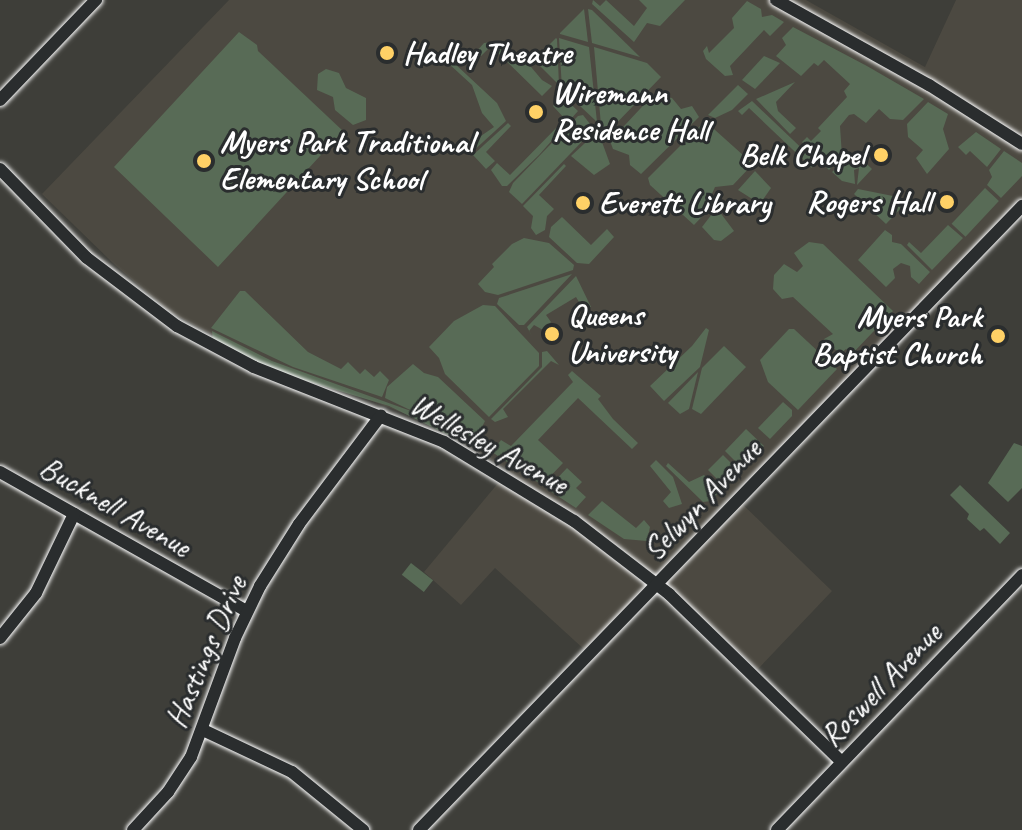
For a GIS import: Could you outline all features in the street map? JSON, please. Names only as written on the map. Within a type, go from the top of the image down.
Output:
[{"type":"street","points":[[0,100],[96,0]]},
{"type":"street","points":[[776,0],[929,85],[1022,144]]},
{"type":"street","name":"Wellesley Avenue","points":[[0,169],[87,258],[177,326],[242,362],[381,415],[471,457],[574,521],[657,584],[842,762]]},
{"type":"street","name":"Selwyn Avenue","points":[[419,830],[1022,206]]},
{"type":"street","name":"Hastings Drive","points":[[133,830],[174,784],[203,730],[247,611],[287,541],[381,415]]},
{"type":"street","name":"Bucknell Avenue","points":[[0,472],[247,611]]},
{"type":"street","points":[[0,638],[36,593],[74,514]]},
{"type":"street","name":"Roswell Avenue","points":[[777,830],[1022,575]]},
{"type":"street","points":[[203,730],[292,772],[363,830]]},
{"type":"shaded area","name":"Queens University","points":[[229,0],[806,0],[925,67],[956,0],[1022,0],[1022,201],[735,497],[832,591],[758,669],[657,576],[587,652],[495,568],[461,605],[424,572],[509,470],[429,423],[245,352],[170,312],[115,265],[42,194]]},
{"type":"green space","points":[[593,0],[600,6],[606,0],[634,26],[647,8],[639,0],[685,0],[660,26],[647,23],[634,42],[592,4]]},
{"type":"green space","points":[[747,1],[761,9],[762,17],[772,15],[784,22],[770,36],[764,30],[730,66],[733,75],[725,76],[706,59],[703,51],[707,46],[709,53],[734,28],[732,18]]},
{"type":"green space","points":[[584,9],[588,42],[560,34],[560,33]]},
{"type":"green space","points":[[588,9],[592,10],[640,57],[592,43]]},
{"type":"green space","points":[[793,27],[924,99],[903,120],[890,119],[879,109],[866,123],[854,114],[849,115],[840,126],[842,156],[829,170],[802,142],[807,137],[811,141],[821,131],[818,128],[847,97],[844,91],[850,84],[824,60],[818,66],[814,63],[801,76],[776,56],[786,45],[782,38]]},
{"type":"green space","points":[[239,32],[257,45],[258,51],[343,131],[218,267],[114,167]]},
{"type":"green space","points":[[559,38],[589,47],[597,122],[562,89]]},
{"type":"green space","points":[[557,39],[559,85],[534,60]]},
{"type":"green space","points":[[491,42],[511,57],[526,61],[542,80],[552,86],[542,96],[491,46],[481,56],[476,52],[484,43]]},
{"type":"green space","points":[[594,47],[647,63],[661,77],[608,132],[601,125]]},
{"type":"green space","points":[[764,56],[780,63],[755,89],[742,80]]},
{"type":"green space","points":[[453,62],[497,103],[506,121],[471,153],[467,151],[475,140],[494,127],[482,113],[472,85],[448,63]]},
{"type":"green space","points":[[326,69],[339,73],[346,88],[366,98],[366,120],[353,125],[335,110],[333,97],[317,90],[318,74]]},
{"type":"green space","points":[[795,82],[776,102],[778,111],[796,128],[790,134],[756,99]]},
{"type":"green space","points":[[738,85],[748,94],[732,110],[715,118],[708,115]]},
{"type":"green space","points":[[654,94],[672,98],[681,109],[692,106],[699,117],[641,174],[630,165],[629,155],[613,149],[610,141]]},
{"type":"green space","points":[[562,96],[578,111],[539,155],[507,186],[502,186],[491,170],[497,163],[510,175],[565,119],[553,106]]},
{"type":"green space","points":[[752,101],[813,159],[812,168],[749,108],[742,115],[738,111]]},
{"type":"green space","points":[[928,102],[948,114],[943,129],[949,149],[927,174],[916,158],[923,150],[908,137],[907,124]]},
{"type":"green space","points":[[583,115],[594,129],[522,204],[509,192],[513,183],[578,116]]},
{"type":"green space","points":[[705,121],[753,164],[733,185],[715,187],[711,196],[713,205],[694,225],[650,185],[648,178]]},
{"type":"green space","points":[[508,123],[511,126],[486,152],[495,161],[486,169],[473,155]]},
{"type":"green space","points":[[598,131],[610,164],[594,175],[571,156]]},
{"type":"green space","points":[[976,132],[1001,149],[987,167],[970,151],[966,155],[958,147]]},
{"type":"green space","points":[[1004,151],[1022,163],[1022,176],[1001,198],[987,185],[992,177],[989,170]]},
{"type":"green space","points":[[854,152],[872,169],[857,185],[859,168],[854,170],[855,184],[842,181],[832,172]]},
{"type":"green space","points":[[564,164],[566,166],[539,195],[554,209],[547,216],[545,230],[536,235],[531,228],[533,216],[523,206]]},
{"type":"green space","points":[[755,171],[771,188],[760,204],[738,190]]},
{"type":"green space","points":[[985,188],[999,201],[965,237],[952,224]]},
{"type":"green space","points":[[858,189],[898,197],[904,205],[886,224],[854,194]]},
{"type":"green space","points":[[719,211],[734,231],[721,241],[714,240],[702,227],[712,214]]},
{"type":"green space","points":[[562,217],[591,245],[607,229],[614,237],[589,264],[577,263],[549,237],[551,227]]},
{"type":"green space","points":[[948,225],[963,238],[932,270],[907,245],[909,242],[921,253]]},
{"type":"green space","points":[[885,230],[892,235],[892,242],[901,244],[930,272],[919,284],[911,277],[910,266],[901,263],[893,269],[895,278],[886,287],[858,260]]},
{"type":"green space","points":[[524,238],[549,243],[574,265],[573,270],[498,295],[485,292],[478,284],[494,267],[492,264],[512,244]]},
{"type":"green space","points":[[809,242],[823,244],[893,311],[852,354],[846,349],[840,354],[824,339],[833,334],[793,297],[782,299],[773,289],[774,275],[784,264],[797,272],[803,266],[794,253]]},
{"type":"green space","points":[[572,274],[524,325],[519,325],[497,304],[499,298]]},
{"type":"green space","points":[[576,276],[591,307],[582,307],[576,297],[546,315],[551,322],[543,330],[534,325],[529,331],[527,327]]},
{"type":"green space","points":[[240,291],[245,291],[308,352],[341,369],[348,362],[360,374],[365,369],[374,377],[380,371],[389,380],[382,397],[293,367],[211,328]]},
{"type":"green space","points":[[483,305],[495,306],[539,353],[539,366],[489,417],[445,374],[439,358],[429,347],[454,321]]},
{"type":"green space","points":[[706,328],[709,330],[700,367],[664,401],[650,386],[692,346]]},
{"type":"green space","points":[[789,329],[794,329],[837,369],[798,410],[768,382],[760,360]]},
{"type":"green space","points":[[212,331],[272,361],[411,411],[476,445],[475,448],[389,406],[300,379],[246,358],[213,341]]},
{"type":"green space","points":[[724,346],[746,367],[701,414],[692,409],[702,368]]},
{"type":"green space","points":[[547,351],[559,365],[551,361],[503,409],[508,417],[495,422],[491,419],[542,367],[542,352]]},
{"type":"green space","points":[[413,364],[424,373],[438,377],[485,421],[475,441],[385,398],[387,387]]},
{"type":"green space","points":[[572,371],[601,396],[598,399],[613,419],[638,443],[632,449],[578,398],[538,440],[563,463],[542,485],[492,452],[501,440],[511,446],[573,382],[568,375]]},
{"type":"green space","points":[[698,372],[689,409],[680,414],[668,403]]},
{"type":"green space","points":[[783,402],[792,410],[792,416],[770,439],[758,428]]},
{"type":"green space","points":[[746,429],[764,446],[746,464],[739,465],[725,451]]},
{"type":"green space","points":[[1014,443],[1022,446],[1022,488],[1008,502],[988,483]]},
{"type":"green space","points":[[723,455],[736,468],[736,474],[724,486],[708,470]]},
{"type":"green space","points":[[656,460],[673,477],[682,504],[669,508],[663,501],[671,492],[650,466]]},
{"type":"green space","points":[[668,463],[689,482],[704,475],[720,491],[711,501],[703,502],[666,466]]},
{"type":"green space","points":[[567,468],[582,482],[576,488],[586,497],[576,508],[547,489]]},
{"type":"green space","points":[[960,485],[1010,533],[1000,544],[984,528],[980,531],[967,519],[969,514],[950,495]]},
{"type":"green space","points":[[602,501],[636,528],[644,520],[650,527],[647,541],[624,539],[588,515]]},
{"type":"green space","points":[[411,563],[433,580],[424,592],[402,575]]},
{"type":"place","name":"Hadley Theatre","points":[[387,53]]},
{"type":"place","name":"Wiremann Residence Hall","points":[[536,112]]},
{"type":"place","name":"Belk Chapel","points":[[881,155]]},
{"type":"place","name":"Myers Park Traditional Elementary School","points":[[204,161]]},
{"type":"place","name":"Rogers Hall","points":[[947,202]]},
{"type":"place","name":"Everett Library","points":[[583,203]]},
{"type":"place","name":"Queens University","points":[[552,334]]},
{"type":"place","name":"Myers Park Baptist Church","points":[[998,336]]}]
